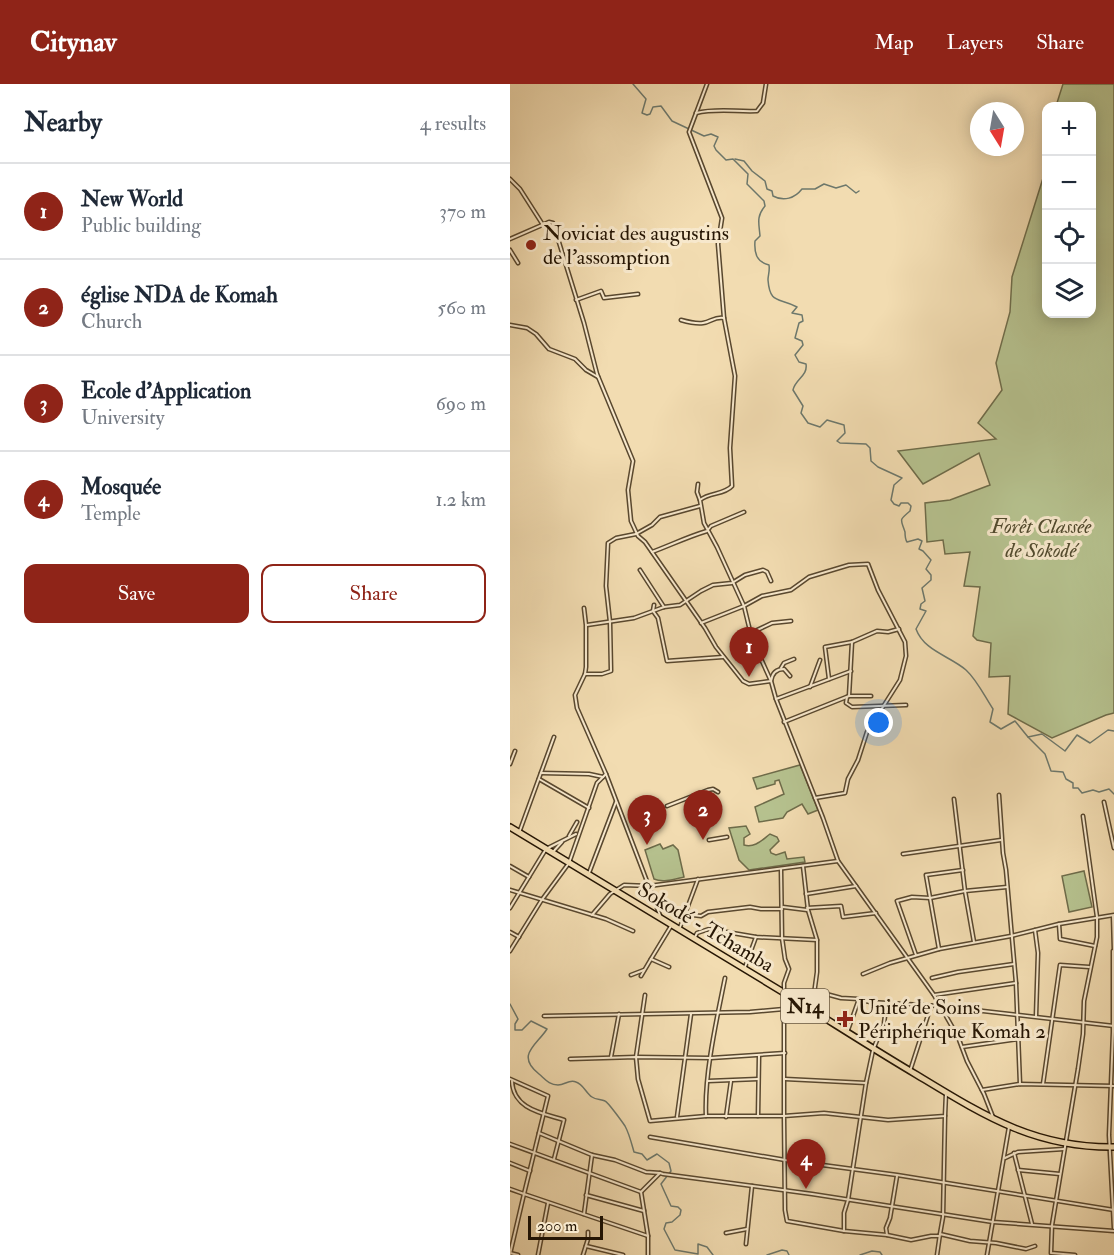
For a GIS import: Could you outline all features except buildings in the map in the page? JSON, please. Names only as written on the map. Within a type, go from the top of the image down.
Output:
[{"type":"main road","name":"Sokodé - Tchamba","points":[[510,827],[812,1010],[873,1050],[1009,1127],[1065,1147],[1112,1147]]},
{"type":"street","points":[[700,500],[732,486],[730,448],[735,376],[724,318],[718,244],[722,218],[689,132],[693,116],[707,84]]},
{"type":"street","points":[[696,113],[718,109],[735,112],[757,111],[763,104],[766,84]]},
{"type":"street","points":[[510,180],[520,189],[543,225]]},
{"type":"street","points":[[510,239],[553,223],[598,377],[633,461],[628,490],[631,521],[636,534],[652,552],[723,657],[747,683],[771,681]]},
{"type":"street","points":[[510,250],[518,263]]},
{"type":"street","points":[[576,300],[601,291],[604,298],[638,294]]},
{"type":"street","points":[[681,320],[706,323],[719,317],[724,318]]},
{"type":"street","points":[[510,325],[527,328],[536,334],[549,349],[575,359],[586,370],[598,377]]},
{"type":"street","points":[[698,484],[697,492],[707,531],[744,606],[751,633],[838,861],[934,995],[958,1037],[994,1119]]},
{"type":"street","points":[[585,674],[602,674],[611,671],[610,622],[606,586],[608,543],[616,538],[636,534],[652,525],[660,517],[700,506]]},
{"type":"street","points":[[652,552],[707,531],[711,526],[744,512]]},
{"type":"street","points":[[701,623],[744,606],[762,596],[792,590],[809,578],[849,565],[868,564],[906,648],[903,670],[899,683],[867,732],[859,758],[848,779],[845,793],[815,798]]},
{"type":"street","points":[[640,570],[664,607]]},
{"type":"street","points":[[586,625],[634,618],[664,607],[680,605],[713,585],[732,583],[745,575],[763,570],[771,581]]},
{"type":"street","points":[[654,605],[653,611],[658,618],[667,662],[723,657]]},
{"type":"street","points":[[584,608],[585,674],[575,695],[577,708],[662,920]]},
{"type":"street","points":[[729,611],[742,610],[746,615]]},
{"type":"street","points":[[751,633],[772,623],[791,621]]},
{"type":"street","points":[[829,680],[825,647],[852,642],[877,631],[888,632],[899,629]]},
{"type":"street","points":[[852,642],[851,671],[846,703],[852,707],[906,705]]},
{"type":"street","points":[[771,681],[772,675],[784,663],[794,659]]},
{"type":"street","points":[[810,687],[820,660]]},
{"type":"street","points":[[779,670],[784,669],[790,676]]},
{"type":"street","points":[[776,699],[851,671]]},
{"type":"street","points":[[784,722],[848,696],[871,696]]},
{"type":"street","points":[[519,833],[554,737]]},
{"type":"street","points":[[510,764],[515,751]]},
{"type":"street","points":[[541,773],[604,776]]},
{"type":"street","points":[[510,951],[541,901],[569,863],[597,783],[604,776]]},
{"type":"street","points":[[539,779],[589,808]]},
{"type":"street","points":[[667,806],[713,789],[718,792]]},
{"type":"street","points":[[699,793],[708,810]]},
{"type":"street","points":[[999,795],[1016,983],[1020,1084]]},
{"type":"street","points":[[954,799],[965,891],[974,942]]},
{"type":"street","points":[[588,875],[616,802]]},
{"type":"street","points":[[1104,802],[1114,848]]},
{"type":"street","points":[[1075,1255],[1051,1253],[1055,1201],[1083,1034],[1082,1024],[1089,968],[1097,936],[1097,917],[1083,816]]},
{"type":"street","points":[[552,853],[568,837],[577,822]]},
{"type":"street","points":[[573,830],[577,835]]},
{"type":"street","points":[[510,908],[546,849],[568,837],[577,835]]},
{"type":"street","points":[[709,840],[727,837]]},
{"type":"street","points":[[903,854],[1002,840]]},
{"type":"street","points":[[592,915],[614,891],[624,885],[649,886],[838,861]]},
{"type":"street","points":[[510,866],[529,877]]},
{"type":"street","points":[[803,866],[807,909],[817,940],[812,1010]]},
{"type":"street","points":[[781,869],[782,938],[789,969],[784,983],[785,1210],[788,1221],[911,1240],[939,1235],[1026,1249],[1035,1246]]},
{"type":"street","points":[[939,950],[927,874],[963,870]]},
{"type":"street","points":[[679,931],[698,879]]},
{"type":"street","points":[[806,894],[856,886]]},
{"type":"street","points":[[917,955],[897,901],[912,897],[930,897],[1006,887]]},
{"type":"street","points":[[510,890],[592,915],[633,931]]},
{"type":"street","points":[[684,914],[700,915],[750,907],[807,909],[841,906],[843,916],[876,913]]},
{"type":"street","points":[[539,1133],[592,1155],[615,1160],[646,1172],[993,1222],[1114,1229],[1112,1086],[1114,915],[1035,928],[1011,936],[917,955],[880,966],[863,974]]},
{"type":"street","points":[[1059,924],[1060,939],[1095,946]]},
{"type":"street","points":[[641,976],[671,926]]},
{"type":"street","points":[[1035,928],[1038,953],[1035,1016]]},
{"type":"street","points":[[694,939],[697,933],[709,929],[756,937],[817,940]]},
{"type":"street","points":[[510,932],[519,938]]},
{"type":"street","points":[[745,967],[756,937]]},
{"type":"street","points":[[651,959],[669,967]]},
{"type":"street","points":[[932,978],[1014,964]]},
{"type":"street","points":[[1043,1084],[1060,965],[1089,968]]},
{"type":"street","points":[[631,975],[644,970]]},
{"type":"street","points":[[706,1116],[705,1102],[711,1058],[725,978]]},
{"type":"street","points":[[934,995],[1016,983]]},
{"type":"street","points":[[815,991],[870,1002],[939,1006],[1113,1026]]},
{"type":"street","points":[[645,995],[636,1057],[638,1079],[650,1121],[706,1116],[784,1116],[824,1113],[888,1120],[945,1116]]},
{"type":"street","points":[[847,1033],[859,999]]},
{"type":"street","points":[[844,1231],[844,1213],[866,1083],[873,1050],[884,1023],[886,1002]]},
{"type":"street","points":[[910,1071],[931,1006]]},
{"type":"street","points":[[544,1016],[691,1014],[784,1009]]},
{"type":"street","points":[[611,1057],[619,1014]]},
{"type":"street","points":[[677,1118],[691,1014]]},
{"type":"street","points":[[962,1047],[1018,1040]]},
{"type":"street","points":[[570,1059],[711,1058],[785,1053]]},
{"type":"street","points":[[758,1116],[759,1055]]},
{"type":"street","points":[[708,1081],[758,1079]]},
{"type":"street","points":[[785,1079],[866,1083]]},
{"type":"street","points":[[511,1080],[548,1096],[510,1254],[518,1255]]},
{"type":"street","points":[[511,1080],[522,1105],[564,1120],[554,1159]]},
{"type":"street","points":[[726,1117],[731,1080]]},
{"type":"street","points":[[982,1090],[1020,1084],[1112,1086]]},
{"type":"street","points":[[937,1255],[942,1214],[946,1093]]},
{"type":"street","points":[[987,1255],[1009,1127]]},
{"type":"street","points":[[650,1137],[1114,1210]]},
{"type":"street","points":[[510,1144],[642,1192]]},
{"type":"street","points":[[1004,1159],[1014,1153],[1065,1147]]},
{"type":"street","points":[[1014,1153],[1032,1224]]},
{"type":"street","points":[[584,1215],[592,1155]]},
{"type":"street","points":[[510,1163],[530,1171]]},
{"type":"street","points":[[1018,1170],[1060,1174]]},
{"type":"street","points":[[642,1192],[662,1174]]},
{"type":"street","points":[[887,1235],[886,1228],[897,1175]]},
{"type":"street","points":[[746,1244],[752,1186]]},
{"type":"street","points":[[510,1189],[648,1236]]},
{"type":"street","points":[[642,1192],[648,1236],[648,1255]]},
{"type":"street","points":[[586,1194],[644,1211]]},
{"type":"street","points":[[538,1255],[548,1203]]},
{"type":"street","points":[[726,1233],[747,1229]]},
{"type":"street","points":[[583,1255],[588,1232]]},
{"type":"street","points":[[510,1233],[514,1235]]},
{"type":"street","points":[[586,1246],[622,1255]]},
{"type":"green space","name":"Forêt Classée de Sokodé","points":[[1063,84],[1114,84],[1114,713],[1052,738],[1008,714],[1010,676],[989,677],[991,643],[977,640],[973,636],[980,587],[964,586],[970,552],[945,554],[943,540],[927,542],[925,503],[950,500],[990,485],[979,453],[923,484],[898,451],[996,439],[978,423],[1002,390],[996,363],[1010,312],[1012,277],[1042,181],[1042,318],[1096,318],[1096,102],[1057,102]]},
{"type":"green space","points":[[800,765],[818,810],[808,814],[802,804],[787,812],[783,818],[759,822],[755,807],[784,794],[779,780],[775,781],[775,784],[757,789],[753,778]]},
{"type":"green space","points":[[746,826],[750,834],[744,838],[744,845],[755,844],[770,834],[777,837],[779,841],[770,850],[771,853],[776,855],[785,852],[787,859],[804,857],[805,862],[749,870],[739,860],[729,828]]},
{"type":"green space","points":[[660,844],[663,849],[673,845],[678,850],[684,877],[665,881],[654,879],[645,850]]},
{"type":"green space","points":[[1084,871],[1092,907],[1069,912],[1062,876]]},
{"type":"waterway","points":[[633,84],[646,99],[642,113],[650,114],[653,107],[661,106],[672,121],[704,136],[711,134],[718,137],[714,146],[716,150],[726,160],[733,159],[748,174],[747,184],[764,201],[765,206],[759,220],[760,236],[755,241],[756,254],[759,260],[769,265],[768,280],[773,297],[797,307],[792,313],[802,315],[803,321],[799,323],[795,338],[802,341],[803,345],[795,355],[799,362],[806,364],[806,368],[793,390],[803,406],[801,413],[808,423],[820,427],[827,420],[844,425],[845,433],[837,441],[866,444],[870,448],[871,461],[878,467],[902,478],[894,485],[891,500],[899,506],[901,503],[908,503],[911,506],[910,511],[902,520],[906,540],[907,542],[918,539],[922,541],[919,549],[931,560],[926,569],[931,575],[931,580],[922,588],[925,601],[921,604],[920,609],[926,611],[916,629],[920,637],[931,648],[960,665],[970,674],[993,709],[990,722],[1001,729],[1015,721],[1028,737],[1042,734],[1065,751],[1077,735],[1090,743],[1108,730],[1114,731]]},
{"type":"waterway","points":[[735,159],[744,161],[765,181],[767,189],[772,191],[773,196],[777,198],[789,198],[802,189],[815,189],[824,184],[836,188],[846,185],[856,193],[859,191]]},
{"type":"waterway","points":[[1028,737],[1045,754],[1051,771],[1063,772],[1066,779],[1073,783],[1073,788],[1078,788],[1082,793],[1109,789],[1114,794]]},
{"type":"waterway","points":[[510,1004],[518,1019],[515,1030],[522,1030],[531,1021],[547,1029],[530,1050],[528,1056],[532,1067],[552,1084],[576,1082],[595,1099],[605,1101],[625,1126],[634,1152],[642,1154],[647,1160],[657,1154],[669,1163],[671,1171],[661,1184],[671,1206],[681,1210],[680,1215],[672,1222],[666,1223],[664,1229],[675,1250],[698,1254],[698,1244],[707,1247],[713,1255]]},
{"type":"waterway","points":[[767,1255],[782,1250],[787,1251],[789,1255]]},
{"type":"waterway","points":[[860,1255],[872,1251],[880,1252],[882,1255]]},
{"type":"place","name":"Noviciat des augustins de l'assomption","points":[[531,245]]},
{"type":"place","name":"New World","points":[[749,677]]},
{"type":"place","name":"église NDA de Komah","points":[[703,840]]},
{"type":"place","name":"Ecole d'Application","points":[[647,845]]},
{"type":"place","name":"Unité de Soins Périphérique Komah 2","points":[[845,1019]]},
{"type":"place","name":"Mosquée","points":[[806,1189]]}]
